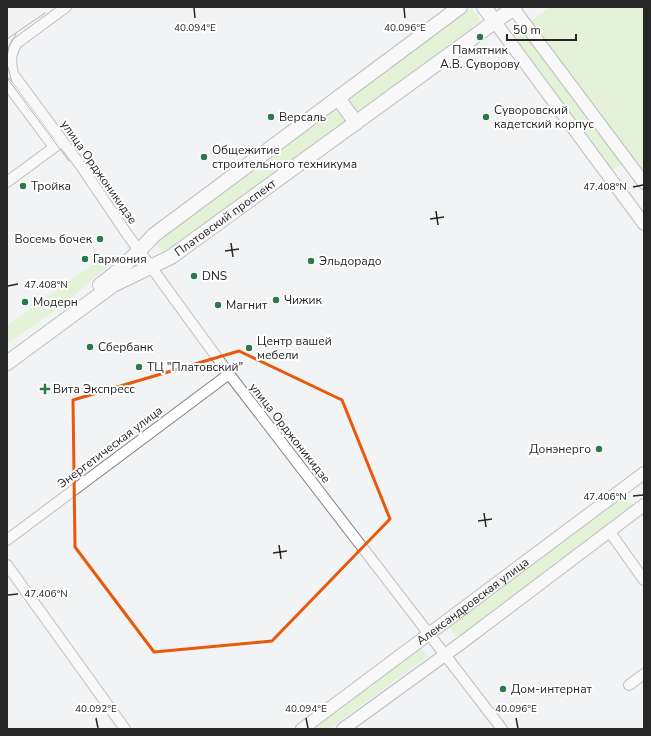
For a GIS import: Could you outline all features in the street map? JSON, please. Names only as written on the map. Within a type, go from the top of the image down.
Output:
[{"type":"main road","points":[[7,353],[110,278],[140,251],[154,235],[460,7]]},
{"type":"main road","points":[[484,7],[495,22]]},
{"type":"main road","name":"Платовский проспект","points":[[7,363],[113,285],[177,253],[514,7]]},
{"type":"main road","points":[[338,98],[356,123]]},
{"type":"street","points":[[10,73],[12,50],[17,43],[66,7]]},
{"type":"street","points":[[514,7],[644,183]]},
{"type":"street","points":[[495,22],[644,224]]},
{"type":"street","name":"улица Орджоникидзе","points":[[10,73],[58,144]]},
{"type":"street","name":"улица Орджоникидзе","points":[[7,84],[58,144],[140,251],[229,374],[502,729]]},
{"type":"street","points":[[7,182],[58,144]]},
{"type":"street","name":"Энергетическая улица","points":[[7,540],[229,374]]},
{"type":"street","name":"Александровская улица","points":[[302,729],[644,473]]},
{"type":"street","points":[[343,729],[644,505]]},
{"type":"street","points":[[609,531],[644,580]]},
{"type":"street","points":[[7,565],[125,729]]},
{"type":"street","points":[[629,686],[644,674]]},
{"type":"highlighted area","points":[[239,351],[342,400],[390,519],[272,641],[154,652],[75,547],[73,400]]},
{"type":"green space","points":[[550,7],[644,7],[644,173],[531,21]]},
{"type":"green space","points":[[471,8],[481,21],[358,112],[348,98]]},
{"type":"green space","points":[[520,26],[623,162],[610,172],[509,34]]},
{"type":"green space","points":[[334,108],[344,121],[164,254],[154,240]]},
{"type":"green space","points":[[107,254],[112,262],[66,303],[7,344],[7,326]]},
{"type":"green space","points":[[624,493],[633,505],[458,638],[449,626]]},
{"type":"green space","points":[[420,647],[428,656],[329,729],[310,729]]},
{"type":"tram line","points":[[7,39],[45,13]]},
{"type":"tram line","points":[[7,58],[9,47],[16,34]]},
{"type":"tram line","points":[[7,64],[12,82]]},
{"type":"tram line","points":[[7,78],[69,161]]},
{"type":"place","name":"Памятник А.В. Суворову","points":[[480,37]]},
{"type":"place","name":"Версаль","points":[[271,117]]},
{"type":"place","name":"Суворовский кадетский корпус","points":[[486,117]]},
{"type":"place","name":"Общежитие строительного техникума","points":[[204,157]]},
{"type":"place","name":"Тройка","points":[[23,186]]},
{"type":"place","name":"Восемь бочек","points":[[100,239]]},
{"type":"place","name":"Гармония","points":[[85,259]]},
{"type":"place","name":"Эльдорадо","points":[[311,261]]},
{"type":"place","name":"DNS","points":[[194,276]]},
{"type":"place","name":"Чижик","points":[[276,300]]},
{"type":"place","name":"Модерн","points":[[25,302]]},
{"type":"place","name":"Магнит","points":[[218,305]]},
{"type":"place","name":"Сбербанк","points":[[90,347]]},
{"type":"place","name":"Центр вашей мебели","points":[[249,348]]},
{"type":"place","name":"ТЦ \"Платовский\"","points":[[139,367]]},
{"type":"place","name":"Вита Экспресс","points":[[45,389]]},
{"type":"place","name":"Донэнерго","points":[[599,449]]},
{"type":"place","name":"Дом-интернат","points":[[503,689]]}]
